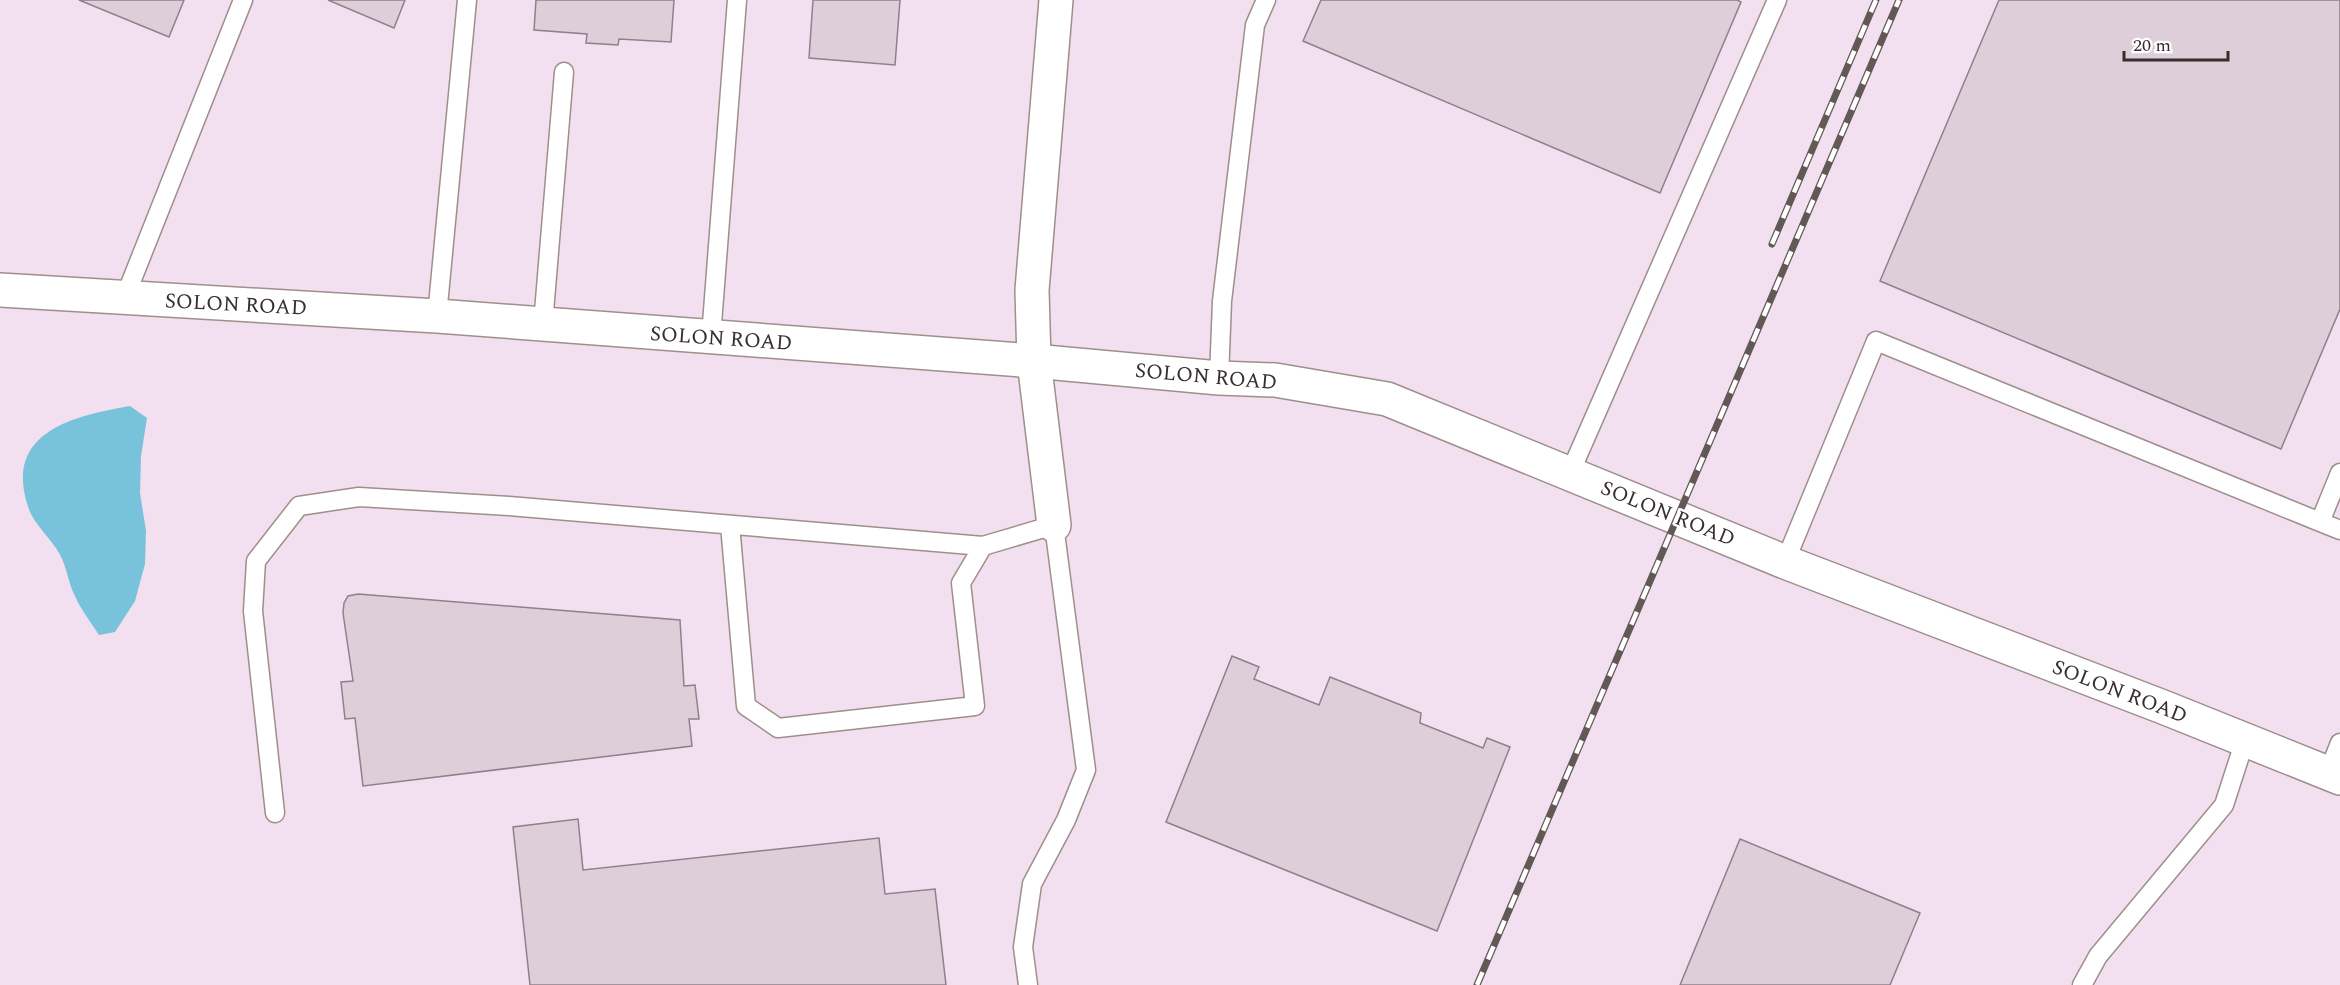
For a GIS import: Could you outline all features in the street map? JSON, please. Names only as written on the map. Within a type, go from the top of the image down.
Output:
[{"type":"street","points":[[1054,525],[1034,361],[1032,290],[1056,0]]},
{"type":"street","name":"SOLON ROAD","points":[[0,290],[437,316],[1034,361],[1220,378],[1275,380],[1387,399],[1785,562],[2334,776]]},
{"type":"lane","points":[[125,297],[243,0]]},
{"type":"lane","points":[[437,316],[467,0]]},
{"type":"lane","points":[[711,337],[737,0]]},
{"type":"lane","points":[[1220,378],[1221,301],[1253,36],[1255,25],[1266,0]]},
{"type":"lane","points":[[1570,473],[1777,0]]},
{"type":"lane","points":[[543,324],[564,72]]},
{"type":"lane","points":[[1785,562],[1876,341],[2340,530]]},
{"type":"lane","points":[[2320,522],[2340,473]]},
{"type":"lane","points":[[275,813],[253,611],[256,561],[298,506],[359,497],[509,506],[983,546],[1054,525],[1086,770],[1066,820],[1032,884],[1023,947],[1028,985]]},
{"type":"lane","points":[[730,525],[746,706],[778,728],[975,706],[961,583],[983,546]]},
{"type":"lane","points":[[2082,985],[2098,956],[2223,805],[2245,740]]},
{"type":"lane","points":[[2334,776],[2340,743]]},
{"type":"shaded area","points":[[0,0],[2340,0],[2340,985],[0,985]]},
{"type":"water","points":[[130,406],[147,418],[141,456],[140,493],[146,531],[145,564],[135,601],[115,632],[99,635],[77,601],[59,553],[30,512],[23,485],[25,464],[33,446],[47,433],[65,423]]},
{"type":"building","points":[[79,0],[184,0],[169,37]]},
{"type":"building","points":[[328,0],[405,0],[394,28]]},
{"type":"building","points":[[536,0],[674,0],[671,42],[619,39],[618,45],[586,43],[587,34],[534,30]]},
{"type":"building","points":[[813,0],[900,0],[895,65],[809,58]]},
{"type":"building","points":[[1321,0],[1737,0],[1741,2],[1660,193],[1303,41]]},
{"type":"building","points":[[1999,0],[2340,0],[2340,309],[2281,449],[1880,281]]},
{"type":"building","points":[[358,594],[680,620],[684,686],[695,685],[699,719],[689,719],[692,746],[363,786],[355,718],[345,719],[341,682],[353,681],[343,613],[344,603],[348,596]]},
{"type":"building","points":[[1232,656],[1259,667],[1254,679],[1319,705],[1330,677],[1421,713],[1420,723],[1483,748],[1487,738],[1510,747],[1437,931],[1166,822]]},
{"type":"building","points":[[578,819],[583,870],[879,838],[885,894],[935,889],[946,985],[530,985],[513,827]]},
{"type":"building","points":[[1740,839],[1920,913],[1890,985],[1680,985]]},
{"type":"railway","points":[[1772,244],[1876,0]]},
{"type":"railway","points":[[1477,985],[1899,0]]}]
